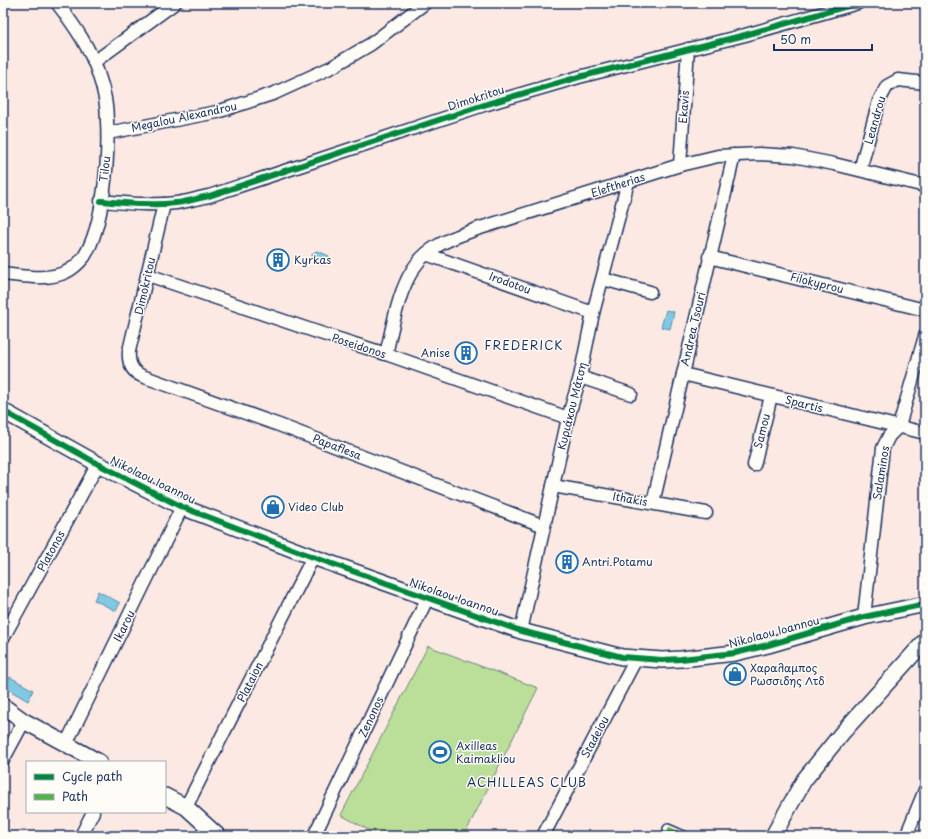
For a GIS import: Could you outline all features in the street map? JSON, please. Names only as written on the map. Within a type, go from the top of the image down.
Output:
[{"type":"street","name":"Tilou","points":[[3,274],[48,277],[65,273],[84,256],[95,231],[106,169],[108,132],[104,91],[94,62],[78,31],[58,3]]},
{"type":"street","points":[[94,62],[175,3]]},
{"type":"street","name":"Megalou Alexandrou","points":[[108,132],[217,112],[275,93],[332,67],[371,44],[425,3]]},
{"type":"street","name":"Dimokritou","points":[[101,201],[134,204],[164,204],[191,200],[227,191],[487,104],[858,3]]},
{"type":"street","name":"Ekavis","points":[[680,165],[688,49]]},
{"type":"street","name":"Leandrou","points":[[860,170],[879,101],[884,90],[887,86],[898,80],[925,83]]},
{"type":"street","name":"Eleftherias","points":[[386,354],[406,283],[411,272],[426,254],[448,240],[477,229],[680,165],[718,156],[773,154],[793,156],[860,170],[925,186]]},
{"type":"street","name":"Andrea Tsouri","points":[[653,503],[709,257],[734,155]]},
{"type":"street","name":"Κυριάκου Μάτση","points":[[521,631],[568,418],[580,377],[593,313],[628,182]]},
{"type":"street","name":"Dimokritou","points":[[131,368],[129,363],[130,351],[164,204]]},
{"type":"street","name":"Irodotou","points":[[426,254],[593,313]]},
{"type":"street","name":"Filokyprou","points":[[709,257],[925,310]]},
{"type":"street","name":"Poseidonos","points":[[148,275],[386,354],[568,418]]},
{"type":"street","points":[[603,279],[650,292]]},
{"type":"street","name":"Salaminos","points":[[864,618],[883,448],[889,436],[899,426],[925,336]]},
{"type":"street","name":"Papaflesa","points":[[131,368],[142,376],[279,425],[544,526]]},
{"type":"street","name":"Spartis","points":[[683,374],[925,433]]},
{"type":"street","points":[[580,377],[631,394]]},
{"type":"street","name":"Samou","points":[[754,465],[771,396]]},
{"type":"street","name":"Nikolaou Ioannou","points":[[3,411],[98,464],[182,507],[313,557],[521,631],[609,654],[636,659],[680,659],[734,653],[768,646],[864,618],[921,605],[925,608]]},
{"type":"street","name":"Platonos","points":[[3,638],[98,464]]},
{"type":"street","name":"Ithakis","points":[[553,486],[706,513]]},
{"type":"street","name":"Ikarou","points":[[66,744],[182,507]]},
{"type":"street","name":"Plataion","points":[[186,807],[313,557]]},
{"type":"street","name":"Zenonos","points":[[315,836],[427,598]]},
{"type":"street","points":[[773,836],[804,780],[842,733],[925,641]]},
{"type":"street","name":"Stadeiou","points":[[543,836],[636,659]]},
{"type":"street","points":[[3,706],[24,720],[97,761]]},
{"type":"street","points":[[3,760],[24,720]]},
{"type":"street","points":[[906,836],[925,790]]},
{"type":"street","points":[[166,797],[186,807],[218,836]]},
{"type":"street","points":[[81,836],[92,813]]},
{"type":"street","points":[[668,829],[684,836]]},
{"type":"green space","name":"Axilleas Kaimakliou","points":[[428,646],[538,688],[464,836],[380,836],[341,815]]},
{"type":"water","points":[[316,251],[329,256],[328,262],[322,265],[313,260],[312,254]]},
{"type":"water","points":[[666,310],[674,312],[670,329],[661,327]]},
{"type":"water","points":[[98,591],[120,603],[116,611],[94,600]]},
{"type":"water","points":[[10,677],[33,690],[28,701],[4,687]]},
{"type":"marked path","points":[[668,829],[684,836]]},
{"type":"cycle path","points":[[101,201],[138,204],[167,204],[184,202],[209,196],[487,104],[579,77],[745,35],[858,3]]},
{"type":"cycle path","points":[[3,411],[98,464],[182,507],[313,557],[521,631],[622,657],[662,660],[735,653],[864,617],[921,605],[925,608]]},
{"type":"place","name":"Kyrkas","points":[[278,260]]},
{"type":"place","name":"Anise","points":[[466,353]]},
{"type":"place","name":"Video Club","points":[[273,507]]},
{"type":"place","name":"Antri.Potamu","points":[[567,562]]},
{"type":"place","name":"Χαραλαμπος Ρωσσιδης Λτδ","points":[[735,674]]},
{"type":"place","name":"Axilleas Kaimakliou","points":[[440,752]]},
{"type":"district","name":"FREDERICK","points":[[524,346]]},
{"type":"district","name":"ACHILLEAS CLUB","points":[[527,783]]}]
